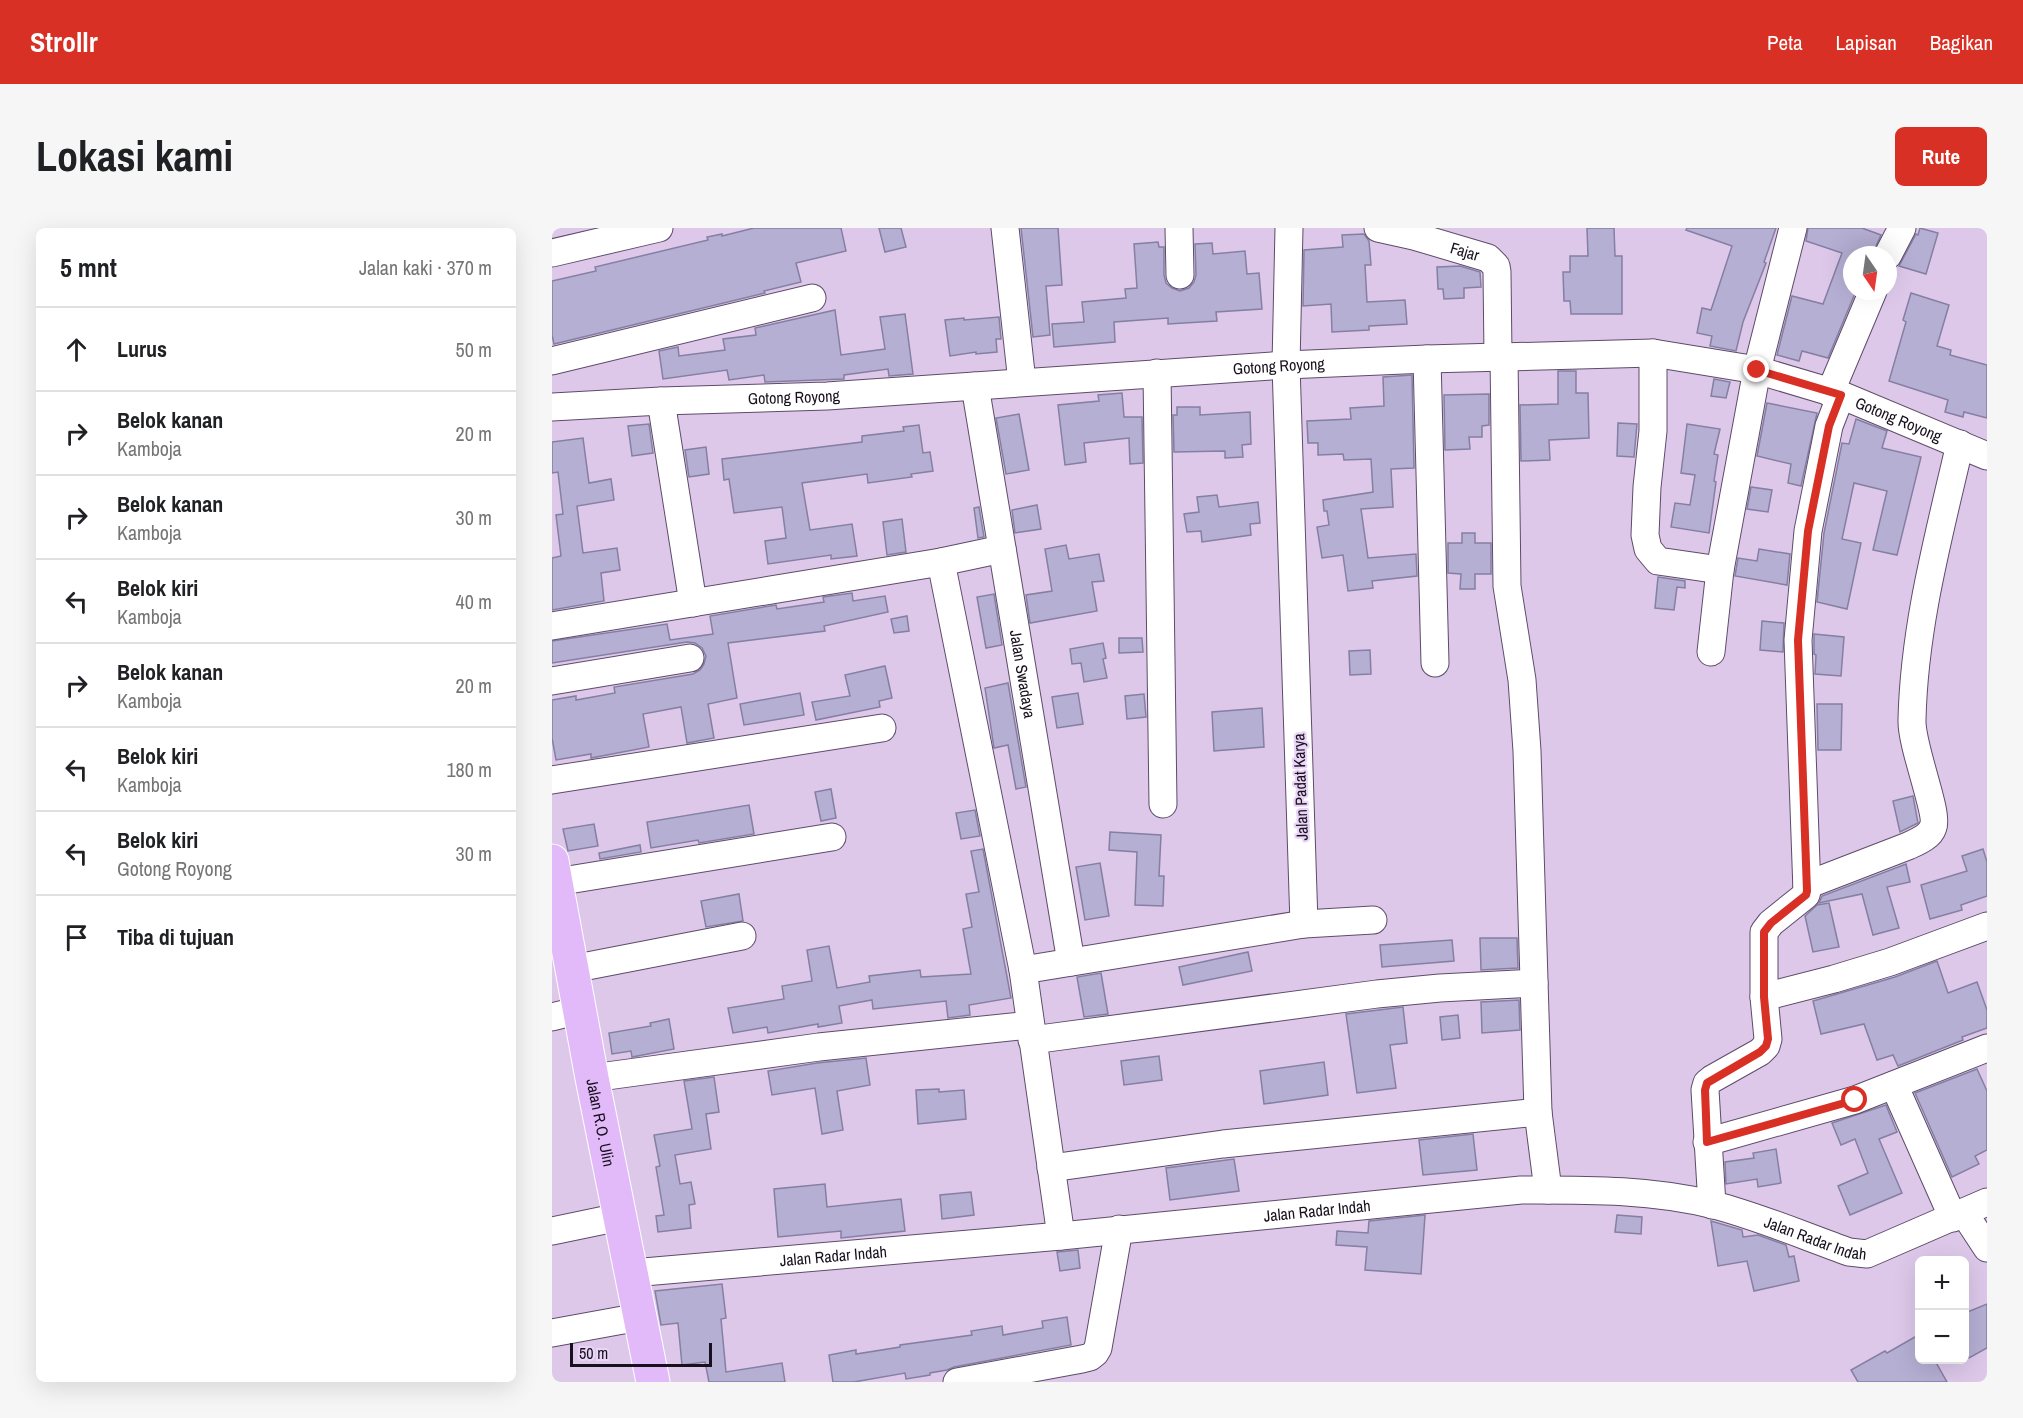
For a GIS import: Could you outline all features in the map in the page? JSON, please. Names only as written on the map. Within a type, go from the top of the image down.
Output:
[{"type":"main road","name":"Jalan R.O. Ulin","points":[[554,872],[592,1078],[653,1382]]},
{"type":"main road","name":"Jalan R.O. Ulin","points":[[552,937],[560,1015],[605,1220],[635,1382]]},
{"type":"street","points":[[552,253],[659,228]]},
{"type":"street","points":[[1005,228],[1022,382]]},
{"type":"street","points":[[1179,228],[1180,275]]},
{"type":"street","name":"Jalan Padat Karya","points":[[1289,228],[1286,365],[1304,924]]},
{"type":"street","name":"Fajar","points":[[1378,228],[1414,232],[1493,261],[1497,272],[1501,356]]},
{"type":"street","points":[[1711,652],[1720,570],[1757,370],[1793,228]]},
{"type":"street","points":[[1893,246],[1902,228]]},
{"type":"street","points":[[552,361],[812,298]]},
{"type":"street","points":[[1712,1205],[1707,1142],[1705,1090],[1707,1083],[1760,1052],[1766,1046],[1768,1039],[1764,997],[1764,932],[1771,923],[1806,895],[1798,640],[1808,531],[1836,394],[1870,300]]},
{"type":"street","points":[[1653,353],[1653,431],[1645,535],[1648,549],[1658,561],[1720,570]]},
{"type":"street","name":"Gotong Royong","points":[[552,407],[827,396],[1157,373],[1427,358],[1653,353],[1757,370],[1836,394],[1987,456]]},
{"type":"street","points":[[1501,356],[1507,586],[1524,702],[1528,762],[1538,1112],[1548,1190]]},
{"type":"street","points":[[1427,358],[1435,663]]},
{"type":"street","points":[[1157,373],[1163,804]]},
{"type":"street","name":"Jalan Swadaya","points":[[975,386],[1071,962]]},
{"type":"street","points":[[661,401],[693,603]]},
{"type":"street","points":[[1807,885],[1921,840],[1934,826],[1933,810],[1914,742],[1912,722],[1920,628],[1960,444]]},
{"type":"street","points":[[552,626],[941,562],[1002,549]]},
{"type":"street","points":[[941,562],[1023,970],[1061,1236]]},
{"type":"street","points":[[552,681],[690,658]]},
{"type":"street","points":[[552,780],[882,728]]},
{"type":"street","points":[[554,872],[832,837]]},
{"type":"street","points":[[1023,970],[1304,924],[1373,920]]},
{"type":"street","points":[[1764,997],[1890,962],[1987,926]]},
{"type":"street","points":[[572,969],[742,936]]},
{"type":"street","points":[[592,1078],[819,1047],[1031,1033],[1377,994],[1534,983]]},
{"type":"street","points":[[1707,1142],[1825,1109],[1894,1085],[1987,1048]]},
{"type":"street","points":[[1894,1085],[1968,1211],[1987,1248]]},
{"type":"street","points":[[1051,1168],[1223,1144],[1538,1112]]},
{"type":"street","name":"Jalan Radar Indah","points":[[632,1273],[1061,1236],[1521,1190],[1653,1195],[1712,1205],[1859,1254],[1876,1251],[1968,1211]]},
{"type":"street","points":[[552,1231],[605,1220]]},
{"type":"street","points":[[957,1382],[1082,1359],[1095,1353],[1098,1348],[1119,1229]]},
{"type":"street","points":[[552,1333],[623,1320]]},
{"type":"building","points":[[754,228],[841,228],[846,251],[796,263],[801,282],[764,291],[765,293],[554,344],[552,281],[596,271],[595,267],[708,240],[707,237],[722,234],[722,236]]},
{"type":"building","points":[[879,228],[901,228],[906,247],[885,252]]},
{"type":"building","points":[[1021,228],[1058,228],[1062,285],[1046,286],[1050,335],[1033,337]]},
{"type":"building","points":[[1587,228],[1614,228],[1615,256],[1622,256],[1622,314],[1571,314],[1570,301],[1564,301],[1563,272],[1570,272],[1570,256],[1588,256]]},
{"type":"building","points":[[1687,228],[1776,228],[1764,262],[1766,263],[1743,322],[1736,351],[1710,346],[1712,336],[1697,333],[1702,308],[1711,310],[1732,246],[1686,230]]},
{"type":"building","points":[[1808,228],[1862,228],[1881,235],[1876,246],[1843,246],[1843,300],[1852,300],[1828,358],[1802,351],[1799,361],[1777,355],[1792,296],[1823,304],[1842,253],[1806,241]]},
{"type":"building","points":[[1920,228],[1938,233],[1926,274],[1899,266]]},
{"type":"building","points":[[1364,234],[1369,241],[1371,265],[1365,265],[1367,302],[1405,300],[1407,324],[1369,326],[1369,330],[1332,332],[1331,304],[1303,306],[1304,250],[1343,247],[1342,235]]},
{"type":"building","points":[[1158,242],[1159,247],[1164,247],[1166,283],[1180,291],[1189,288],[1194,282],[1196,275],[1195,244],[1212,243],[1213,254],[1245,251],[1247,274],[1259,273],[1262,309],[1216,312],[1217,321],[1168,324],[1168,318],[1114,322],[1115,342],[1054,347],[1052,324],[1084,322],[1082,302],[1126,298],[1125,289],[1137,288],[1134,244]]},
{"type":"building","points":[[1460,266],[1480,272],[1481,287],[1464,288],[1464,298],[1444,299],[1443,289],[1438,289],[1437,267]]},
{"type":"building","points":[[1911,293],[1949,305],[1937,346],[1951,350],[1950,355],[1987,365],[1987,418],[1964,412],[1963,417],[1945,412],[1948,400],[1889,381],[1906,322],[1903,320]]},
{"type":"building","points":[[835,310],[841,355],[885,349],[880,317],[905,314],[913,374],[889,376],[888,369],[844,375],[844,379],[765,382],[764,375],[729,380],[727,370],[663,379],[659,351],[678,347],[679,356],[725,350],[723,339],[756,335],[755,328]]},
{"type":"building","points":[[999,317],[1001,339],[996,339],[997,352],[950,356],[945,320]]},
{"type":"building","points":[[1558,371],[1576,371],[1576,393],[1588,393],[1589,438],[1549,440],[1550,460],[1521,461],[1520,405],[1558,404]]},
{"type":"building","points":[[1412,375],[1414,468],[1391,469],[1393,507],[1361,509],[1368,558],[1416,554],[1417,576],[1372,581],[1373,588],[1348,591],[1343,555],[1322,558],[1317,527],[1329,525],[1323,500],[1373,492],[1371,459],[1344,460],[1343,454],[1318,455],[1318,443],[1308,443],[1307,421],[1351,419],[1350,408],[1384,406],[1383,377]]},
{"type":"building","points":[[1714,379],[1730,382],[1726,398],[1711,396]]},
{"type":"building","points":[[1122,393],[1124,417],[1142,417],[1143,463],[1130,464],[1129,438],[1084,443],[1086,462],[1065,465],[1058,405],[1099,401],[1098,395]]},
{"type":"building","points":[[1489,394],[1489,425],[1482,426],[1482,437],[1469,437],[1470,449],[1445,450],[1444,395]]},
{"type":"building","points":[[1767,403],[1817,413],[1801,486],[1788,483],[1791,464],[1757,456]]},
{"type":"building","points":[[1177,407],[1200,407],[1200,415],[1250,412],[1251,444],[1242,445],[1243,457],[1225,458],[1225,451],[1174,452],[1173,415],[1177,415]]},
{"type":"building","points":[[1019,414],[1029,470],[1006,474],[996,418]]},
{"type":"building","points":[[1856,419],[1887,431],[1882,448],[1921,457],[1897,555],[1873,550],[1887,491],[1854,483],[1842,539],[1861,543],[1847,609],[1817,602],[1824,533],[1842,443],[1849,444]]},
{"type":"building","points":[[1618,423],[1637,424],[1634,457],[1617,456]]},
{"type":"building","points":[[649,424],[653,453],[632,456],[628,426]]},
{"type":"building","points":[[1687,424],[1720,429],[1714,454],[1718,455],[1709,533],[1671,527],[1675,503],[1690,505],[1695,475],[1681,473]]},
{"type":"building","points":[[919,425],[923,453],[930,452],[933,471],[911,474],[912,477],[868,483],[867,474],[802,483],[810,530],[852,524],[857,556],[831,559],[831,555],[768,564],[765,541],[786,538],[782,507],[734,513],[729,479],[724,480],[722,459],[862,442],[862,436],[904,431],[903,427]]},
{"type":"building","points":[[583,438],[589,483],[611,479],[614,500],[577,506],[583,553],[617,548],[620,570],[601,573],[604,601],[552,610],[552,558],[561,556],[556,515],[563,514],[558,472],[552,473],[552,442]]},
{"type":"building","points":[[706,447],[709,474],[689,477],[685,450]]},
{"type":"building","points":[[1751,487],[1772,490],[1768,512],[1747,509]]},
{"type":"building","points":[[1217,495],[1219,507],[1258,502],[1260,523],[1250,524],[1251,535],[1202,542],[1201,531],[1187,532],[1184,514],[1199,512],[1197,497]]},
{"type":"building","points":[[1037,505],[1041,529],[1015,533],[1012,510]]},
{"type":"building","points":[[979,507],[984,537],[978,538],[974,508]]},
{"type":"building","points":[[902,519],[906,552],[887,555],[883,522]]},
{"type":"building","points":[[1462,533],[1475,533],[1475,543],[1491,543],[1491,574],[1475,574],[1475,589],[1460,589],[1461,574],[1448,573],[1448,543],[1462,543]]},
{"type":"building","points":[[1066,545],[1069,559],[1099,554],[1104,581],[1092,582],[1097,611],[1030,623],[1026,595],[1052,591],[1045,549]]},
{"type":"building","points":[[1759,549],[1790,554],[1787,585],[1735,576],[1738,558],[1757,561]]},
{"type":"building","points":[[1658,577],[1685,581],[1685,588],[1677,587],[1674,610],[1655,608]]},
{"type":"building","points":[[852,593],[853,601],[885,596],[888,612],[824,626],[825,631],[728,643],[737,698],[708,704],[714,738],[687,743],[681,707],[643,714],[649,747],[591,758],[591,754],[556,760],[552,738],[552,700],[576,696],[576,700],[615,693],[614,687],[693,674],[700,670],[706,656],[702,648],[695,643],[687,642],[552,663],[552,641],[667,624],[670,640],[713,634],[710,616],[776,605],[777,609],[824,602],[823,597]]},
{"type":"building","points":[[994,594],[1002,645],[986,648],[977,597]]},
{"type":"building","points":[[907,616],[909,631],[894,633],[891,619]]},
{"type":"building","points":[[1762,621],[1784,623],[1783,652],[1760,650]]},
{"type":"building","points":[[1814,634],[1844,637],[1841,676],[1815,674]]},
{"type":"building","points":[[1119,638],[1142,638],[1143,652],[1119,653]]},
{"type":"building","points":[[1103,643],[1106,658],[1103,659],[1107,678],[1084,682],[1081,663],[1072,664],[1070,649]]},
{"type":"building","points":[[1370,650],[1371,674],[1350,675],[1349,651]]},
{"type":"building","points":[[885,666],[892,698],[879,701],[880,707],[816,720],[812,702],[850,696],[845,675]]},
{"type":"building","points":[[1008,683],[1026,787],[1016,789],[1008,745],[994,748],[985,688]]},
{"type":"building","points":[[800,693],[804,715],[744,725],[740,704]]},
{"type":"building","points":[[1078,693],[1083,724],[1057,728],[1052,697]]},
{"type":"building","points":[[1144,694],[1146,717],[1127,719],[1125,696]]},
{"type":"building","points":[[1817,704],[1842,704],[1841,750],[1818,750]]},
{"type":"building","points":[[1262,708],[1264,747],[1214,751],[1212,712]]},
{"type":"building","points":[[831,789],[836,818],[821,821],[815,792]]},
{"type":"building","points":[[1913,796],[1918,823],[1900,832],[1893,801]]},
{"type":"building","points":[[749,805],[754,834],[651,848],[647,822]]},
{"type":"building","points":[[975,810],[980,836],[961,839],[956,813]]},
{"type":"building","points":[[594,824],[598,846],[568,851],[563,829]]},
{"type":"building","points":[[1110,832],[1161,835],[1159,876],[1164,876],[1163,906],[1135,905],[1137,852],[1109,850]]},
{"type":"building","points":[[640,845],[641,852],[600,859],[599,853]]},
{"type":"building","points":[[983,849],[1011,998],[969,1005],[970,1015],[948,1018],[946,1001],[873,1009],[872,1000],[839,1006],[842,1023],[818,1027],[818,1024],[768,1033],[767,1027],[733,1033],[728,1008],[784,999],[782,986],[812,981],[807,950],[829,946],[837,988],[870,982],[869,976],[920,970],[921,977],[971,974],[963,929],[972,927],[966,894],[979,892],[971,851]]},
{"type":"building","points":[[1983,849],[1987,862],[1987,896],[1961,905],[1962,910],[1930,919],[1921,885],[1967,871],[1962,856]]},
{"type":"building","points":[[1100,863],[1109,916],[1085,920],[1076,867]]},
{"type":"building","points":[[1906,864],[1910,882],[1887,887],[1899,928],[1873,935],[1862,894],[1819,903],[1822,896]]},
{"type":"building","points":[[739,894],[743,921],[706,927],[701,901]]},
{"type":"building","points":[[1829,903],[1839,947],[1813,952],[1805,916],[1817,905]]},
{"type":"building","points":[[1480,938],[1517,938],[1518,968],[1481,970]]},
{"type":"building","points":[[1452,940],[1454,961],[1382,967],[1380,945]]},
{"type":"building","points":[[1248,952],[1252,971],[1183,985],[1179,967]]},
{"type":"building","points":[[1937,961],[1948,993],[1977,982],[1987,1010],[1987,1028],[1898,1066],[1893,1055],[1877,1060],[1864,1024],[1821,1034],[1813,1001],[1895,977]]},
{"type":"building","points":[[1101,973],[1108,1014],[1084,1017],[1077,977]]},
{"type":"building","points":[[1519,1000],[1520,1030],[1482,1033],[1481,1002]]},
{"type":"building","points":[[1403,1007],[1407,1043],[1390,1045],[1396,1088],[1357,1093],[1346,1014]]},
{"type":"building","points":[[1458,1015],[1460,1038],[1442,1040],[1440,1017]]},
{"type":"building","points":[[669,1019],[674,1049],[632,1057],[631,1051],[612,1054],[609,1033],[651,1026],[650,1023]]},
{"type":"building","points":[[1159,1056],[1162,1080],[1124,1085],[1121,1061]]},
{"type":"building","points":[[866,1058],[870,1085],[837,1091],[843,1130],[822,1134],[815,1088],[772,1095],[768,1071]]},
{"type":"building","points":[[1324,1062],[1328,1095],[1264,1104],[1260,1071]]},
{"type":"building","points":[[1977,1069],[1987,1091],[1987,1150],[1975,1156],[1979,1164],[1952,1177],[1915,1093]]},
{"type":"building","points":[[714,1077],[719,1112],[706,1114],[711,1149],[675,1155],[680,1184],[691,1182],[695,1204],[689,1205],[691,1228],[658,1232],[656,1216],[664,1215],[656,1167],[660,1166],[654,1135],[692,1129],[684,1081]]},
{"type":"building","points":[[939,1089],[939,1092],[964,1090],[966,1119],[918,1124],[916,1090]]},
{"type":"building","points":[[1886,1105],[1897,1132],[1879,1139],[1902,1193],[1850,1215],[1838,1186],[1868,1173],[1855,1139],[1841,1145],[1832,1123]]},
{"type":"building","points":[[1473,1134],[1477,1170],[1423,1175],[1419,1140]]},
{"type":"building","points":[[1776,1149],[1781,1183],[1758,1187],[1757,1179],[1726,1184],[1725,1162],[1754,1158],[1753,1153]]},
{"type":"building","points":[[1234,1159],[1239,1191],[1170,1200],[1166,1168]]},
{"type":"building","points":[[825,1184],[827,1207],[901,1199],[905,1231],[841,1238],[841,1231],[778,1237],[774,1189]]},
{"type":"building","points":[[971,1192],[974,1215],[942,1219],[940,1195]]},
{"type":"building","points":[[1425,1215],[1421,1274],[1365,1270],[1367,1247],[1336,1245],[1337,1231],[1368,1233],[1369,1221]]},
{"type":"building","points":[[1617,1215],[1642,1217],[1641,1234],[1615,1232]]},
{"type":"building","points":[[1711,1221],[1742,1230],[1743,1237],[1758,1235],[1786,1245],[1789,1257],[1794,1256],[1799,1281],[1754,1291],[1747,1261],[1718,1266]]},
{"type":"building","points":[[1078,1250],[1080,1268],[1060,1271],[1057,1252]]},
{"type":"building","points":[[722,1284],[726,1318],[721,1319],[726,1372],[782,1363],[785,1382],[709,1382],[705,1362],[682,1365],[678,1323],[661,1325],[655,1291]]},
{"type":"building","points":[[1987,1304],[1987,1348],[1969,1358],[1969,1311]]},
{"type":"building","points":[[1067,1317],[1071,1345],[954,1367],[930,1373],[930,1375],[906,1379],[905,1373],[854,1382],[833,1382],[829,1355],[856,1350],[856,1354],[972,1335],[971,1331],[1002,1326],[1003,1335],[1043,1328],[1042,1321]]},
{"type":"building","points":[[1915,1337],[1915,1364],[1937,1364],[1947,1382],[1858,1382],[1851,1370],[1885,1351],[1887,1353]]},
{"type":"route","points":[[1757,370],[1841,395],[1829,426],[1808,531],[1798,640],[1807,891],[1806,895],[1771,923],[1764,932],[1764,997],[1768,1039],[1766,1046],[1760,1052],[1707,1083],[1705,1090],[1707,1142],[1855,1100]]}]
